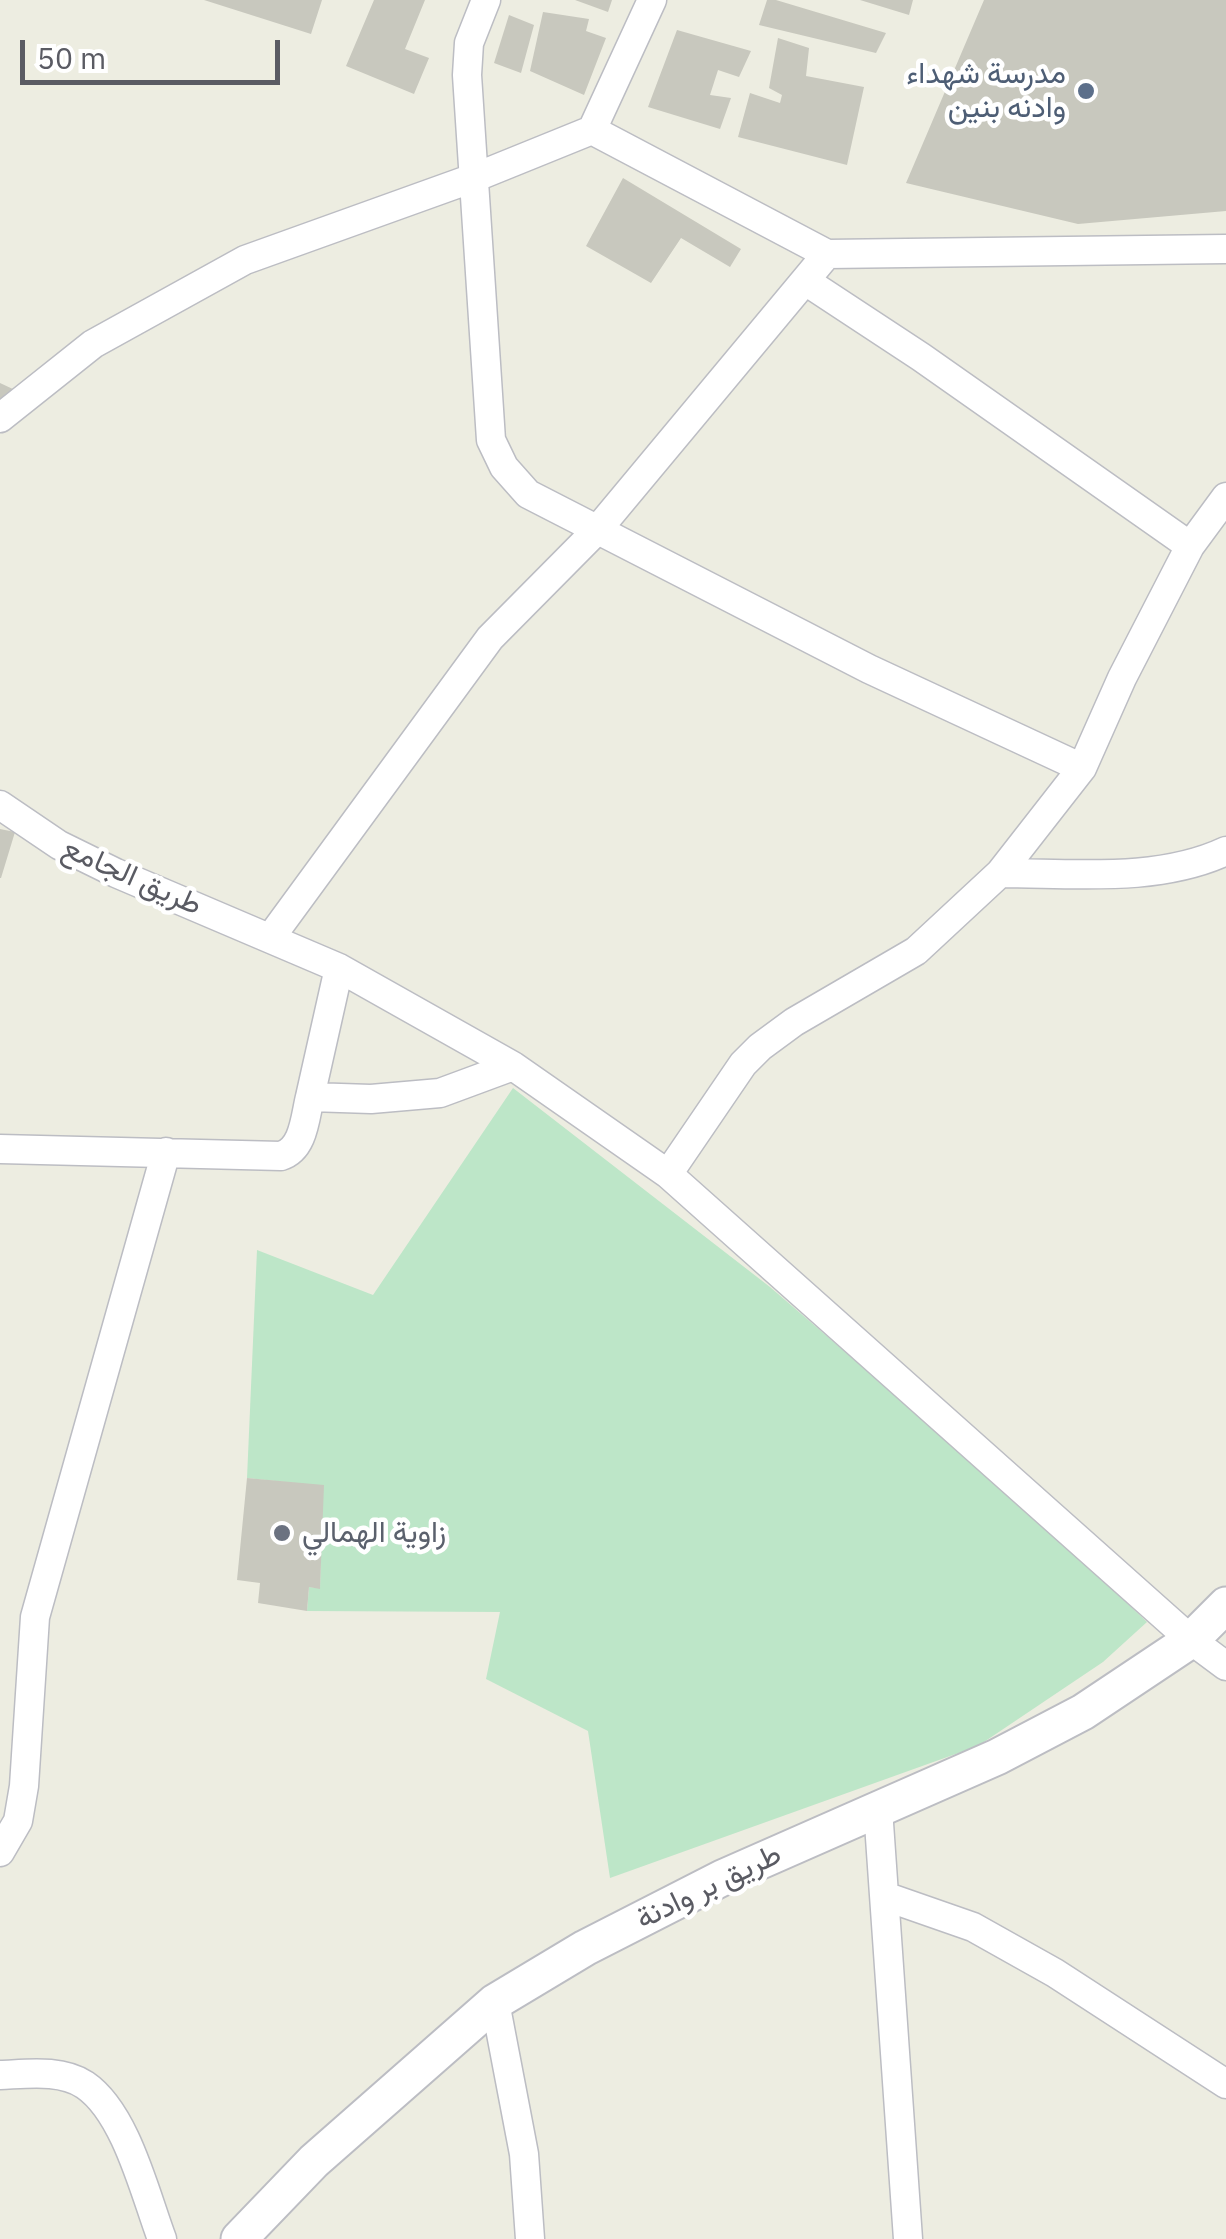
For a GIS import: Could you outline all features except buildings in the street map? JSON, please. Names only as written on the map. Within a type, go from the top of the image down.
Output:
[{"type":"street","points":[[486,0],[469,43],[467,75],[490,440],[504,467],[528,494],[869,669],[1082,768]]},
{"type":"street","points":[[0,418],[93,344],[245,260],[592,130],[652,0]]},
{"type":"street","points":[[592,130],[828,254],[1226,250]]},
{"type":"street","points":[[271,937],[490,638],[598,529],[828,254]]},
{"type":"street","points":[[806,282],[921,357],[1190,546]]},
{"type":"street","points":[[668,1174],[760,1047],[777,1032],[916,951],[1000,873],[1082,768],[1122,678],[1190,546],[1226,497]]},
{"type":"street","name":"طريق الجامع","points":[[0,805],[59,845],[116,873],[339,968],[513,1066],[668,1174],[1191,1640],[1226,1666]]},
{"type":"street","points":[[1000,873],[1142,872],[1203,862],[1226,851]]},
{"type":"street","points":[[0,1149],[274,1156],[291,1153],[298,1145],[339,968]]},
{"type":"street","points":[[310,1097],[440,1093],[513,1066]]},
{"type":"street","points":[[0,1852],[18,1821],[24,1786],[35,1618],[166,1152]]},
{"type":"street","name":"طريق بر وادنة","points":[[239,2239],[314,2161],[495,2002],[585,1948],[705,1887],[996,1757],[1084,1712],[1191,1640],[1226,1606]]},
{"type":"street","points":[[878,1809],[908,2239]]},
{"type":"street","points":[[886,1898],[973,1927],[1055,1973],[1226,2084]]},
{"type":"street","points":[[495,2002],[524,2154],[530,2239]]},
{"type":"street","points":[[0,2075],[48,2074],[66,2078],[83,2084],[108,2106],[130,2152],[162,2239]]},
{"type":"green space","points":[[513,1088],[770,1287],[1033,1514],[1147,1622],[1103,1662],[978,1746],[610,1878],[588,1731],[486,1679],[500,1612],[307,1611],[309,1587],[320,1588],[323,1486],[247,1478],[257,1250],[373,1295]]},
{"type":"place","name":"مدرسة شهداء وادنه بنين","points":[[1086,91]]},
{"type":"place","name":"زاوية الهمالي","points":[[282,1533]]}]
